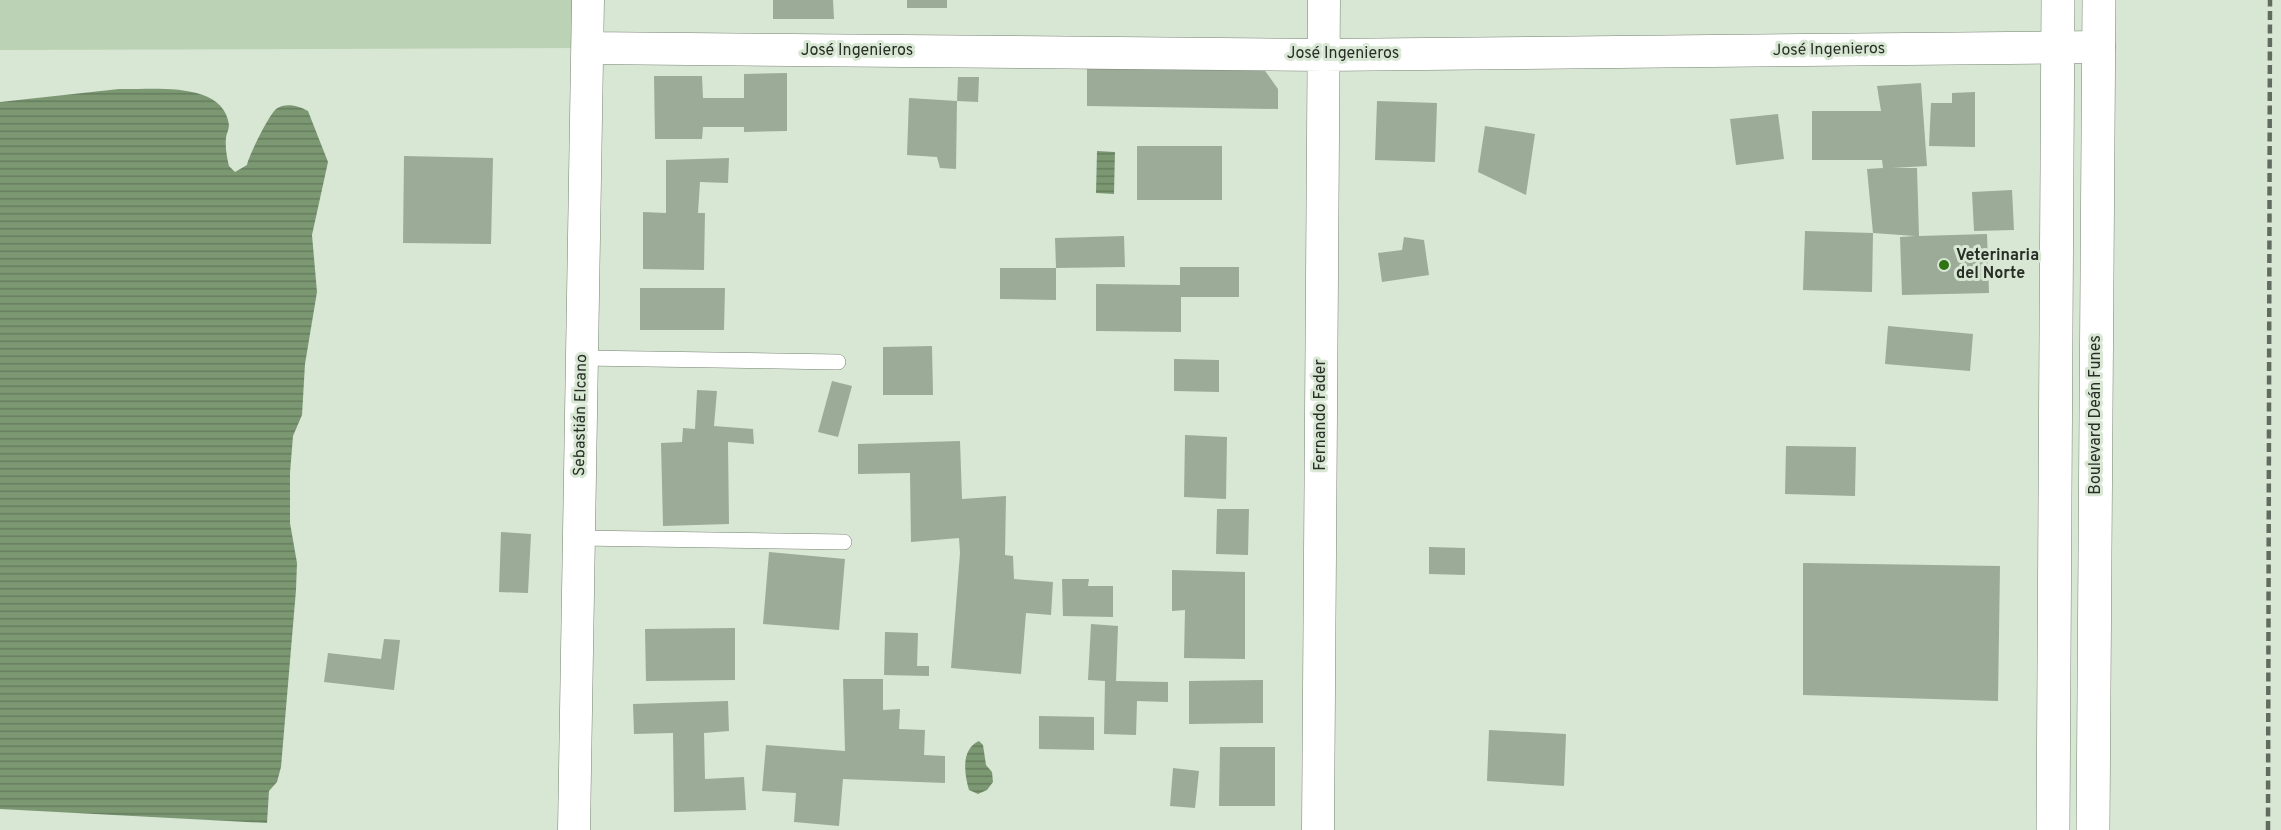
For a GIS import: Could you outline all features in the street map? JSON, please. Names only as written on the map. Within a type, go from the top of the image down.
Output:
[{"type":"main road","points":[[2053,830],[2058,0]]},
{"type":"main road","name":"Boulevard Deán Funes","points":[[2092,830],[2099,0]]},
{"type":"street","name":"Sebastián Elcano","points":[[574,830],[588,0]]},
{"type":"street","name":"Fernando Fader","points":[[1318,830],[1324,0]]},
{"type":"street","name":"José Ingenieros","points":[[588,48],[1324,54],[2099,47]]},
{"type":"lane","points":[[582,358],[838,362]]},
{"type":"lane","points":[[579,538],[844,542]]},
{"type":"shaded area","points":[[0,0],[588,0],[588,48],[0,50]]},
{"type":"shaded area","points":[[119,89],[184,90],[214,101],[224,111],[229,125],[226,152],[229,166],[235,172],[247,165],[251,153],[276,109],[288,105],[301,108],[308,111],[328,162],[312,235],[317,292],[305,364],[302,415],[293,436],[290,523],[297,563],[296,590],[281,767],[277,782],[269,791],[267,823],[0,809],[0,102]]},
{"type":"shaded area","points":[[1097,151],[1115,152],[1114,194],[1096,193]]},
{"type":"shaded area","points":[[979,741],[983,745],[986,765],[992,772],[993,782],[987,790],[978,794],[969,790],[965,762],[969,750]]},
{"type":"building","points":[[773,0],[833,0],[834,19],[773,19]]},
{"type":"building","points":[[907,0],[947,0],[947,8],[907,8]]},
{"type":"building","points":[[1087,67],[1263,68],[1278,89],[1278,109],[1087,106]]},
{"type":"building","points":[[787,73],[787,131],[744,132],[744,127],[703,127],[702,139],[655,139],[654,76],[702,76],[703,98],[744,98],[744,74]]},
{"type":"building","points":[[958,77],[979,77],[978,102],[957,101]]},
{"type":"building","points":[[1921,83],[1927,166],[1892,168],[1917,168],[1919,236],[1987,234],[1989,293],[1902,295],[1900,237],[1915,236],[1873,233],[1867,169],[1883,168],[1882,160],[1812,160],[1812,111],[1881,111],[1877,86]]},
{"type":"building","points":[[1975,92],[1975,147],[1929,146],[1931,103],[1952,103],[1952,93]]},
{"type":"building","points":[[909,98],[957,101],[956,169],[940,168],[937,157],[907,155]]},
{"type":"building","points":[[1377,101],[1437,103],[1435,162],[1375,160]]},
{"type":"building","points":[[1778,114],[1784,159],[1736,165],[1730,119]]},
{"type":"building","points":[[1485,126],[1535,134],[1526,195],[1478,172]]},
{"type":"building","points":[[1137,146],[1222,146],[1222,200],[1137,200]]},
{"type":"building","points":[[404,156],[493,158],[491,244],[403,243]]},
{"type":"building","points":[[729,158],[728,183],[700,182],[698,213],[705,213],[704,270],[643,269],[643,212],[666,213],[666,160]]},
{"type":"building","points":[[2012,190],[2014,230],[1974,231],[1972,192]]},
{"type":"building","points":[[1805,231],[1873,233],[1872,292],[1803,290]]},
{"type":"building","points":[[1124,236],[1125,267],[1056,268],[1055,238]]},
{"type":"building","points":[[1404,237],[1424,240],[1429,275],[1382,282],[1378,253],[1402,250]]},
{"type":"building","points":[[1180,267],[1239,267],[1239,297],[1181,297],[1181,332],[1096,331],[1096,284],[1180,285]]},
{"type":"building","points":[[1000,268],[1056,268],[1056,300],[1000,299]]},
{"type":"building","points":[[640,288],[725,288],[724,330],[640,330]]},
{"type":"building","points":[[1888,326],[1973,334],[1970,371],[1885,364]]},
{"type":"building","points":[[932,346],[933,395],[883,395],[883,347]]},
{"type":"building","points":[[1174,359],[1219,360],[1219,392],[1174,391]]},
{"type":"building","points":[[832,381],[852,386],[838,437],[818,432]]},
{"type":"building","points":[[697,390],[717,391],[714,426],[753,429],[754,444],[728,442],[729,524],[663,526],[661,443],[682,442],[683,428],[695,429]]},
{"type":"building","points":[[1185,435],[1227,437],[1226,499],[1184,497]]},
{"type":"building","points":[[960,441],[962,499],[1006,496],[1005,555],[1013,556],[1014,579],[1053,582],[1051,615],[1026,613],[1021,674],[951,668],[960,553],[959,538],[911,542],[910,473],[858,474],[858,444]]},
{"type":"building","points":[[1786,446],[1856,447],[1855,496],[1785,494]]},
{"type":"building","points":[[1217,509],[1249,509],[1248,555],[1216,554]]},
{"type":"building","points":[[501,532],[531,534],[528,593],[499,592]]},
{"type":"building","points":[[1429,547],[1465,548],[1465,575],[1429,574]]},
{"type":"building","points":[[769,552],[845,559],[839,630],[763,624]]},
{"type":"building","points":[[1803,563],[2000,566],[1998,701],[1803,695]]},
{"type":"building","points":[[1172,570],[1245,572],[1245,659],[1184,658],[1185,610],[1172,611]]},
{"type":"building","points":[[1062,579],[1089,579],[1088,586],[1113,586],[1113,617],[1063,616]]},
{"type":"building","points":[[1091,624],[1118,626],[1116,681],[1168,682],[1168,702],[1137,701],[1136,735],[1104,734],[1105,681],[1088,680]]},
{"type":"building","points":[[735,628],[735,680],[646,681],[645,629]]},
{"type":"building","points":[[885,632],[918,633],[917,666],[929,666],[929,676],[884,675]]},
{"type":"building","points":[[384,639],[400,640],[394,690],[324,682],[328,653],[381,659]]},
{"type":"building","points":[[843,679],[883,679],[883,710],[900,709],[899,729],[925,730],[924,755],[945,756],[945,783],[843,779],[839,826],[794,822],[796,793],[762,791],[766,745],[845,751]]},
{"type":"building","points":[[1263,680],[1263,723],[1189,724],[1189,681]]},
{"type":"building","points":[[728,701],[729,731],[704,733],[705,779],[744,777],[746,810],[674,812],[673,733],[634,734],[633,704]]},
{"type":"building","points":[[1039,716],[1094,717],[1094,750],[1039,749]]},
{"type":"building","points":[[1489,730],[1566,734],[1564,786],[1487,781]]},
{"type":"building","points":[[1220,747],[1275,747],[1275,806],[1219,806]]},
{"type":"building","points":[[1173,768],[1199,771],[1195,808],[1170,806]]},
{"type":"railway","points":[[2268,830],[2270,0]]},
{"type":"place","name":"Veterinaria del Norte","points":[[1944,265]]}]
